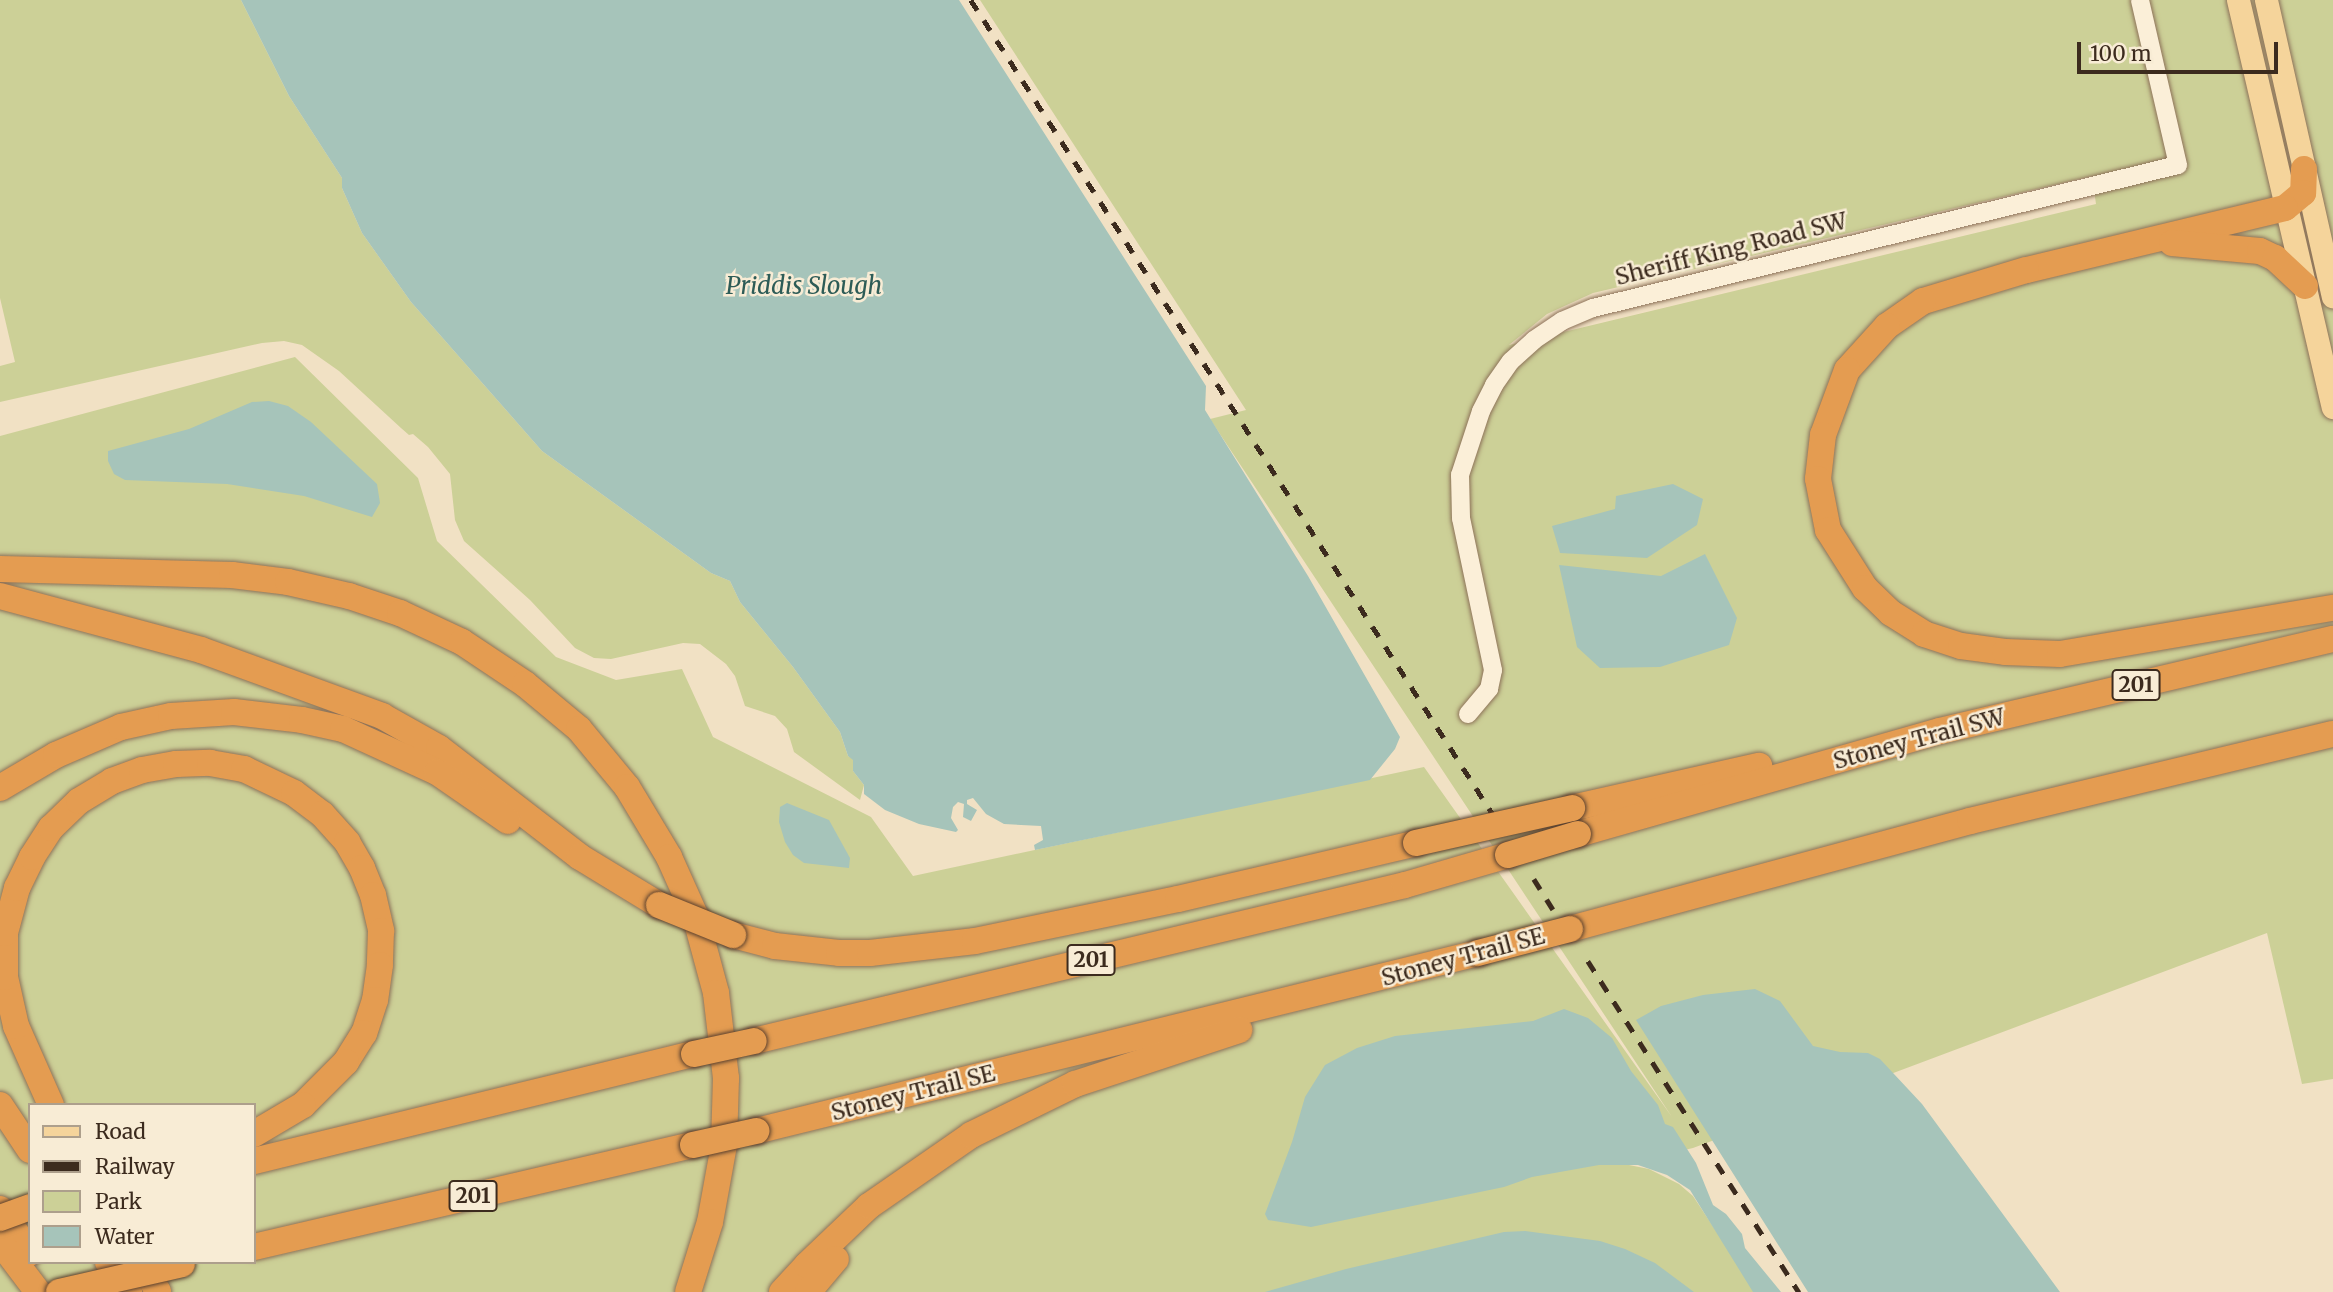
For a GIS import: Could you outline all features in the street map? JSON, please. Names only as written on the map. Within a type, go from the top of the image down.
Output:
[{"type":"highway","points":[[2304,169],[2303,193],[2286,208],[1984,281],[1923,301],[1887,326],[1847,370],[1827,424],[1818,479],[1828,530],[1865,588],[1891,613],[1924,634],[1961,646],[2005,652],[2060,654],[2164,639],[2333,608]]},
{"type":"highway","points":[[2122,246],[2178,243],[2260,251],[2275,258],[2305,286]]},
{"type":"highway","points":[[0,569],[224,574],[288,582],[343,594],[400,613],[462,642],[525,684],[579,729],[627,787],[669,857],[697,923],[716,993],[726,1078],[724,1145],[710,1222],[688,1292]]},
{"type":"highway","points":[[0,596],[176,642],[298,683],[382,716],[439,748],[580,857],[651,901]]},
{"type":"highway","name":"Stoney Trail SW","points":[[256,1161],[1427,878],[1940,731],[2333,639]]},
{"type":"highway","points":[[0,788],[56,755],[121,727],[172,716],[234,712],[302,720],[343,729],[437,772],[574,866],[604,883],[733,935],[785,947],[839,953],[870,953],[975,942],[1178,900],[1707,777],[1940,731]]},
{"type":"highway","name":"Stoney Trail SE","points":[[256,1247],[756,1131],[1409,972],[1970,821],[2333,734]]},
{"type":"highway","points":[[50,1103],[16,1026],[5,978],[5,933],[17,888],[32,856],[51,828],[79,801],[112,781],[142,770],[176,764],[210,763],[244,769],[294,793],[322,814],[347,842],[362,868],[373,895],[381,930],[380,965],[374,1000],[364,1033],[352,1052],[303,1105],[256,1133]]},
{"type":"highway","points":[[782,1292],[869,1206],[930,1162],[995,1123],[1075,1084],[1409,972]]},
{"type":"highway","points":[[0,1105],[28,1147]]},
{"type":"highway","points":[[808,1292],[869,1221],[930,1162]]},
{"type":"highway","points":[[0,1219],[28,1207]]},
{"type":"highway","points":[[0,1209],[28,1250]]},
{"type":"highway","points":[[0,1219],[28,1212]]},
{"type":"highway","points":[[0,1242],[38,1292]]},
{"type":"highway","points":[[37,1264],[58,1292],[181,1264]]},
{"type":"highway","points":[[109,1264],[130,1292]]},
{"type":"highway","points":[[142,1264],[158,1292]]},
{"type":"main road","points":[[2238,0],[2333,407]]},
{"type":"main road","points":[[2266,0],[2333,297]]},
{"type":"street","name":"Sheriff King Road SW","points":[[1468,714],[1489,689],[1493,670],[1461,518],[1460,475],[1481,411],[1494,385],[1511,361],[1534,340],[1562,321],[1593,308],[2178,165],[2140,0]]},
{"type":"green space","points":[[0,0],[241,0],[289,96],[342,178],[342,188],[362,233],[411,302],[542,451],[711,573],[730,581],[740,602],[793,667],[840,732],[848,756],[853,759],[853,771],[864,785],[860,800],[794,752],[787,729],[775,716],[745,706],[735,676],[726,664],[700,644],[683,643],[611,659],[594,658],[575,648],[530,600],[464,541],[455,520],[450,474],[428,447],[413,434],[409,435],[339,371],[302,345],[284,341],[262,343],[0,402],[0,366],[15,362],[0,298]]},
{"type":"green space","points":[[980,0],[2333,0],[2333,1079],[2302,1084],[2267,933],[1693,1148],[1624,1164],[1649,1169],[1679,1184],[1693,1196],[1756,1292],[0,1292],[0,436],[295,357],[418,478],[437,541],[556,657],[616,680],[682,669],[713,737],[871,817],[913,876],[1424,767],[1672,1117],[1210,419],[1246,410]],"holes":[[[2092,176],[2096,204],[1509,345],[1547,314],[1593,293]]]},
{"type":"water","name":"Priddis Slough","points":[[241,0],[959,0],[1206,386],[1205,410],[1308,576],[1400,737],[1395,749],[1370,780],[1035,850],[1034,845],[1043,840],[1041,826],[1004,824],[986,814],[973,798],[967,800],[967,804],[977,810],[971,821],[963,817],[964,804],[958,802],[953,807],[951,818],[958,830],[956,832],[919,824],[885,810],[864,794],[864,785],[853,771],[853,760],[848,756],[840,732],[793,667],[740,602],[730,581],[711,573],[542,451],[411,302],[362,233],[342,188],[342,178],[289,96]]},
{"type":"water","points":[[269,401],[288,406],[311,422],[377,484],[380,503],[372,517],[304,496],[227,484],[125,480],[114,474],[108,461],[108,451],[189,429],[252,402]]},
{"type":"water","points":[[1673,484],[1703,499],[1697,525],[1647,558],[1560,553],[1552,526],[1615,509],[1616,496]]},
{"type":"water","points":[[1705,554],[1737,618],[1729,645],[1660,667],[1600,668],[1577,647],[1559,565],[1661,576]]},
{"type":"water","points":[[787,803],[829,820],[850,858],[849,868],[804,863],[793,855],[785,842],[779,822],[780,807]]},
{"type":"water","points":[[1755,989],[1780,1001],[1813,1046],[1840,1052],[1868,1053],[1880,1059],[1922,1104],[2060,1292],[1808,1292],[1636,1020],[1661,1006],[1703,995]]},
{"type":"water","points":[[1564,1009],[1588,1018],[1612,1038],[1631,1071],[1658,1105],[1665,1124],[1673,1127],[1696,1163],[1713,1205],[1726,1214],[1742,1234],[1745,1248],[1781,1292],[1753,1292],[1690,1190],[1667,1175],[1638,1165],[1599,1165],[1532,1177],[1504,1187],[1311,1227],[1268,1220],[1265,1214],[1292,1142],[1305,1097],[1325,1065],[1357,1048],[1395,1036],[1533,1021]]},
{"type":"water","points":[[1525,1231],[1600,1241],[1625,1249],[1655,1263],[1694,1292],[1265,1292],[1346,1269],[1504,1232]]},
{"type":"railway","points":[[971,0],[1494,816]]},
{"type":"railway","points":[[1534,879],[1553,909]]},
{"type":"railway","points":[[1588,961],[1799,1292]]}]
